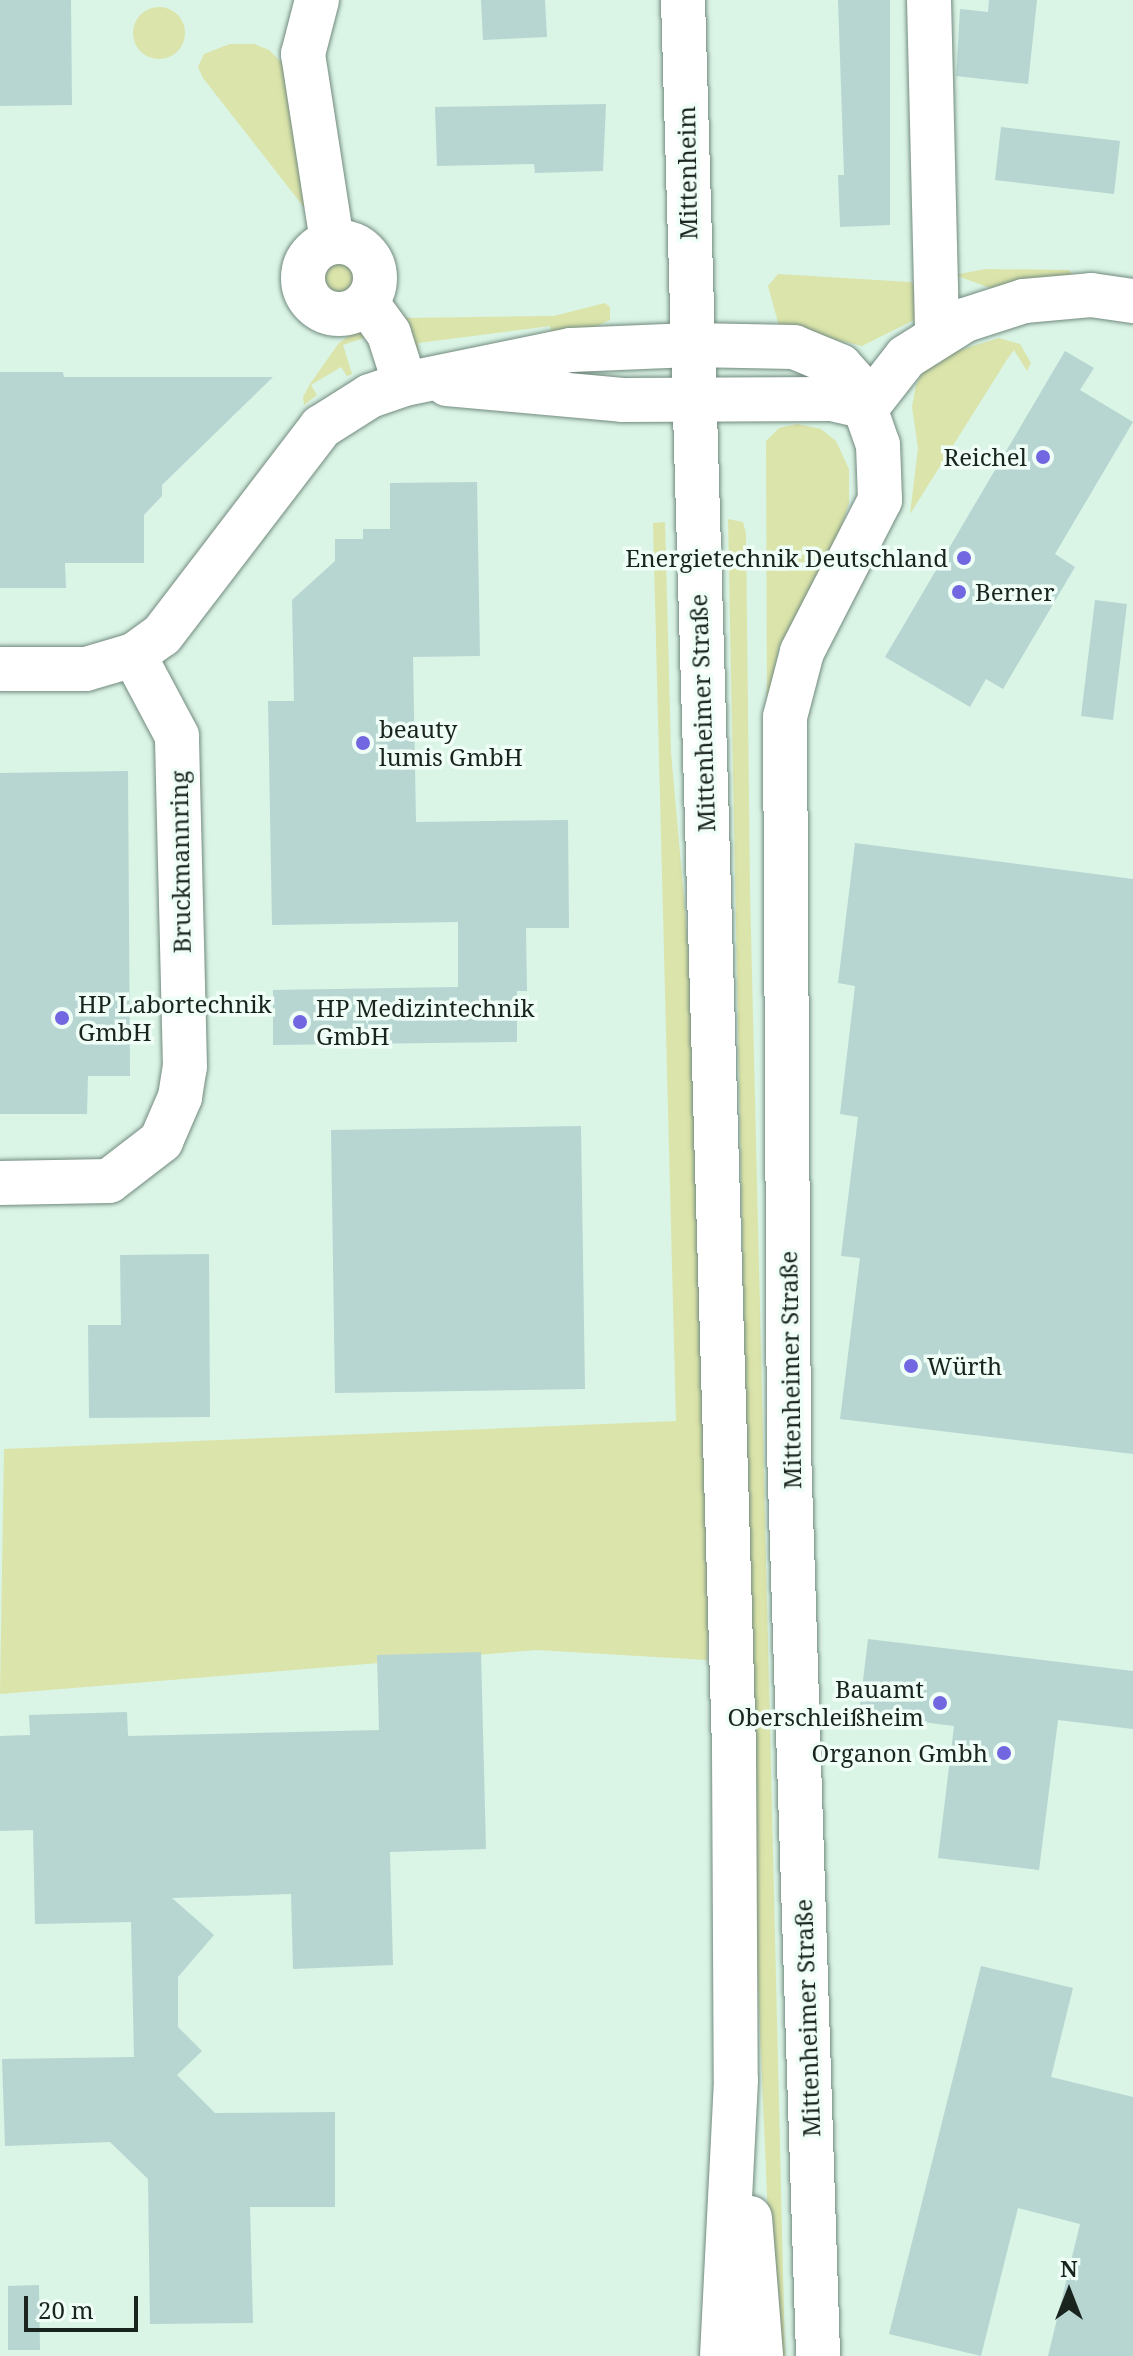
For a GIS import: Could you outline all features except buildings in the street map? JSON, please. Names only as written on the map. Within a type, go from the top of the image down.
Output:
[{"type":"street","points":[[317,0],[303,54],[332,242]]},
{"type":"street","name":"Mittenheim","points":[[683,0],[691,345]]},
{"type":"street","points":[[929,0],[937,336]]},
{"type":"street","points":[[332,242],[350,243],[366,252],[374,268],[375,286],[366,302],[352,312],[335,314],[307,295],[302,278],[306,262],[332,242]]},
{"type":"street","points":[[413,382],[560,395],[693,401],[832,399],[867,407],[906,357],[965,320],[1024,301],[1091,295],[1133,301]]},
{"type":"street","points":[[366,302],[389,334],[413,382]]},
{"type":"street","points":[[0,669],[86,669],[134,655],[162,635],[321,427],[370,396],[413,382],[571,350],[691,345]]},
{"type":"street","name":"Mittenheimer Straße","points":[[722,2356],[736,2080],[717,1065],[691,345],[794,347],[819,354],[840,366],[867,407],[882,464],[880,500],[802,652],[785,717],[789,1451],[818,2356]]},
{"type":"street","name":"Bruckmannring","points":[[0,1183],[109,1181],[161,1141],[180,1097],[185,1067],[177,736],[134,655]]},
{"type":"street","name":"Mittenheimer Straße","points":[[736,2080],[761,2356]]},
{"type":"green space","points":[[159,7],[177,15],[185,33],[177,51],[159,59],[141,51],[133,33],[141,15]]},
{"type":"green space","points":[[230,44],[254,44],[269,50],[291,72],[310,215],[203,78],[198,67],[204,54]]},
{"type":"green space","points":[[339,253],[356,260],[363,277],[356,294],[339,301],[322,294],[315,277],[322,260]]},
{"type":"green space","points":[[985,269],[1070,270],[1072,276],[990,288],[955,275]]},
{"type":"green space","points":[[778,274],[910,282],[919,286],[918,318],[862,346],[779,326],[768,286]]},
{"type":"green space","points":[[605,303],[610,307],[610,320],[586,331],[553,337],[550,326],[418,343],[419,354],[402,318],[554,316]]},
{"type":"green space","points":[[360,327],[370,336],[343,345],[352,374],[347,376],[341,367],[311,385],[317,395],[304,405],[303,397],[310,384],[338,344]]},
{"type":"green space","points":[[999,338],[1020,344],[1031,363],[1027,371],[1014,350],[910,514],[918,448],[912,407],[916,385],[923,372],[947,354]]},
{"type":"green space","points":[[797,424],[821,429],[836,441],[849,469],[849,503],[834,549],[779,647],[767,703],[766,441],[779,428]]},
{"type":"green space","points":[[728,519],[743,522],[746,533],[750,890],[785,2356],[774,2356],[756,1940]]},
{"type":"green space","points":[[665,522],[671,752],[693,1001],[711,1564],[707,1660],[536,1650],[0,1694],[4,1449],[676,1421],[653,523]]},
{"type":"place","name":"Reichel","points":[[1043,457]]},
{"type":"place","name":"Energietechnik Deutschland","points":[[964,558]]},
{"type":"place","name":"Berner","points":[[959,592]]},
{"type":"place","name":"beauty lumis GmbH","points":[[363,743]]},
{"type":"place","name":"HP Labortechnik GmbH","points":[[62,1018]]},
{"type":"place","name":"HP Medizintechnik GmbH","points":[[300,1022]]},
{"type":"place","name":"Würth","points":[[911,1366]]},
{"type":"place","name":"Bauamt Oberschleißheim","points":[[940,1703]]},
{"type":"place","name":"Organon Gmbh","points":[[1004,1753]]}]
